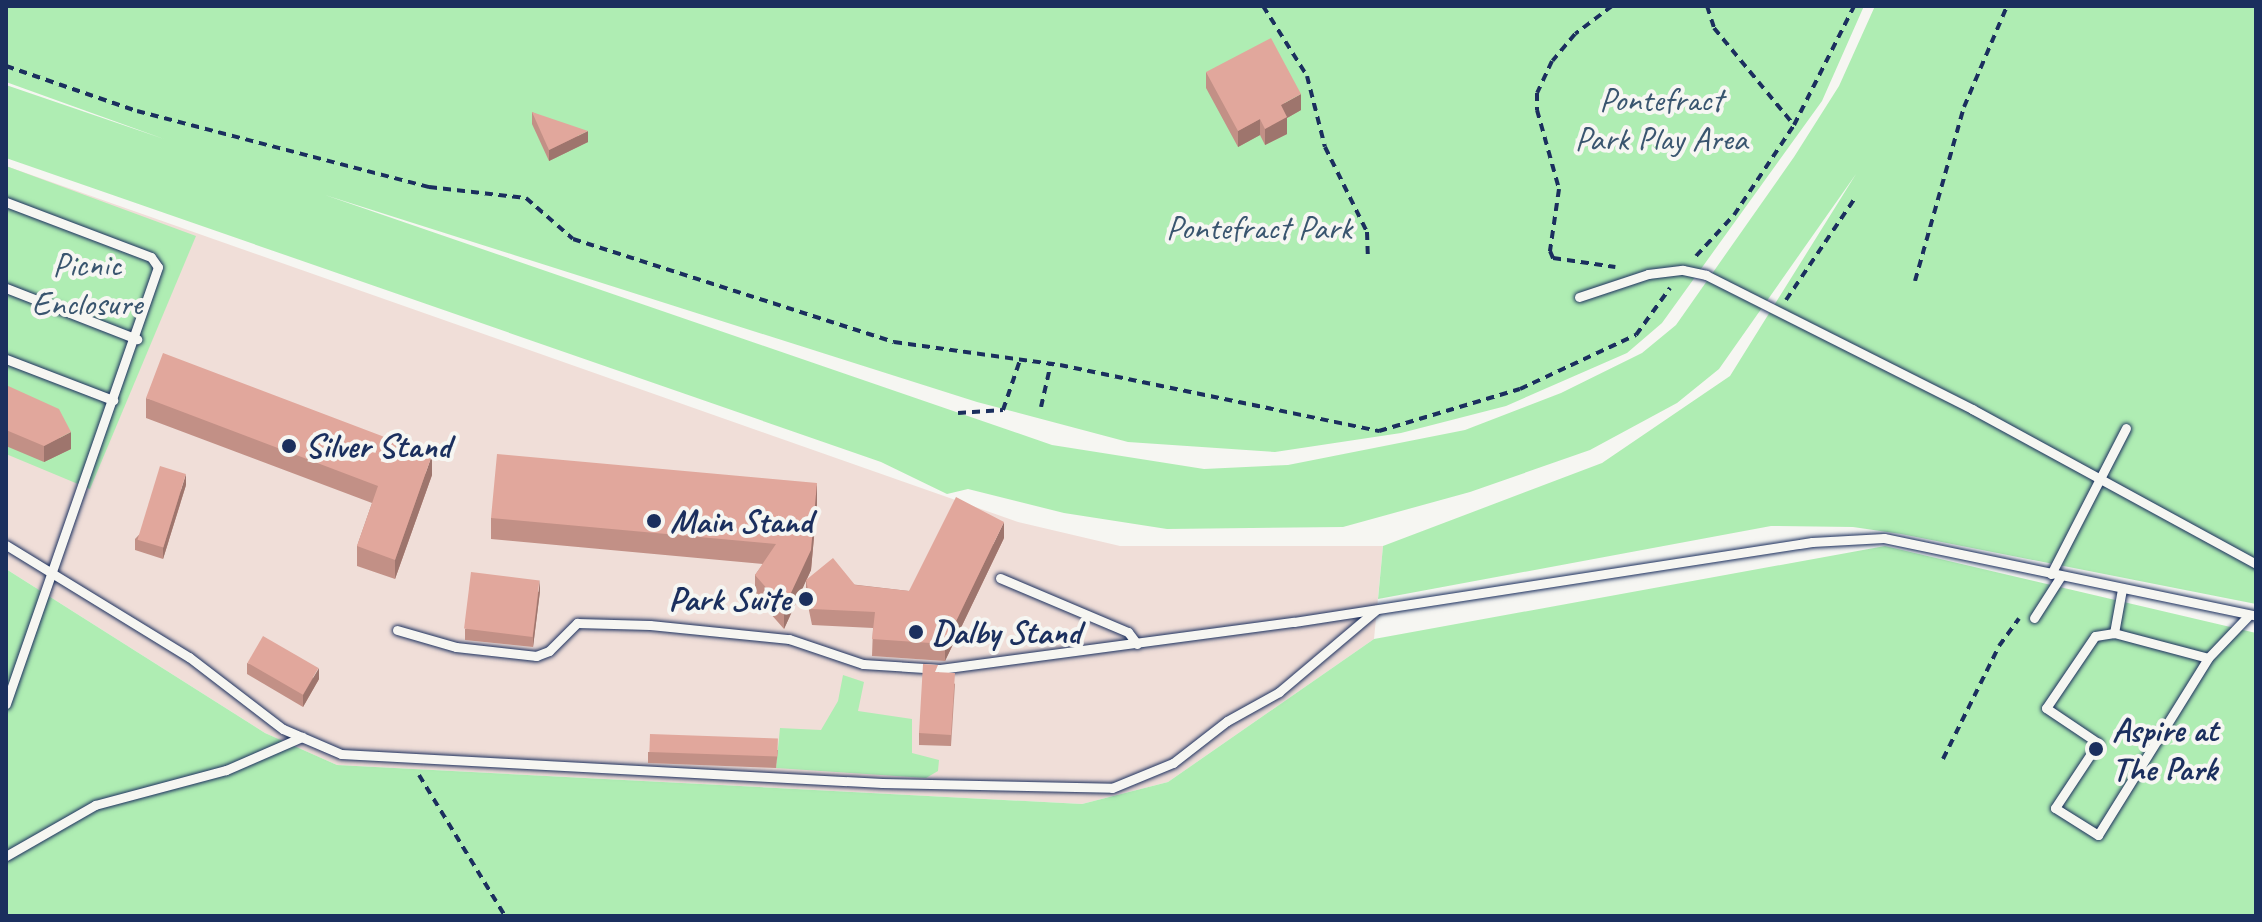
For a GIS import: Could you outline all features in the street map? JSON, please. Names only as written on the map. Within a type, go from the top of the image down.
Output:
[{"type":"lane","points":[[6,202],[151,257],[158,267],[158,281],[50,572],[6,704]]},
{"type":"lane","points":[[1579,297],[1632,278],[1683,270],[1706,275],[2256,564]]},
{"type":"lane","points":[[6,288],[137,339]]},
{"type":"lane","points":[[6,359],[113,400]]},
{"type":"lane","points":[[2034,618],[2126,428]]},
{"type":"lane","points":[[397,630],[456,647],[536,656],[549,651],[577,623],[650,625],[789,639],[880,667],[940,669],[1137,644],[1812,542],[1884,538],[2253,615]]},
{"type":"lane","points":[[6,545],[189,657],[283,729],[341,754],[409,754],[882,783],[1112,788],[1173,763],[1227,721],[1279,692],[1379,608]]},
{"type":"lane","points":[[1000,578],[1128,632],[1137,644]]},
{"type":"lane","points":[[2114,633],[2122,589]]},
{"type":"lane","points":[[2208,658],[2114,633],[2095,636],[2046,708],[2098,743],[2055,808],[2098,835],[2208,658],[2253,615]]},
{"type":"lane","points":[[6,856],[95,805],[226,770],[302,737]]},
{"type":"path","points":[[1263,6],[1307,76],[1325,147],[1367,232],[1368,260]]},
{"type":"path","points":[[1612,6],[1575,34],[1552,61],[1537,93],[1537,110],[1559,189],[1550,251],[1553,258],[1622,268],[1632,278]]},
{"type":"path","points":[[1707,6],[1714,28],[1794,125]]},
{"type":"path","points":[[6,66],[137,111],[399,179],[526,198],[573,239],[894,342],[1051,363],[1379,431],[1520,389],[1636,335],[1683,270],[1734,215],[1794,125],[1854,6]]},
{"type":"path","points":[[1915,281],[1964,107],[2007,6]]},
{"type":"path","points":[[1778,312],[1855,198]]},
{"type":"path","points":[[958,413],[1003,410],[1020,360]]},
{"type":"path","points":[[1041,407],[1051,363]]},
{"type":"path","points":[[1943,759],[1999,646],[2023,613]]},
{"type":"path","points":[[409,754],[505,916]]},
{"type":"shaded area","points":[[6,166],[1018,522],[1120,546],[1383,546],[1374,639],[1168,782],[1082,804],[337,765],[265,733],[6,569]]},
{"type":"green space","points":[[6,6],[1864,6],[1822,101],[1662,323],[1627,353],[1506,406],[1401,433],[1275,452],[1128,442],[977,402],[325,195],[1052,445],[1204,469],[1288,465],[1465,430],[1561,393],[1642,353],[1676,325],[1794,157],[1839,86],[1875,6],[2256,6],[2256,604],[1901,534],[1853,527],[1771,526],[1378,599],[1383,546],[1602,463],[1730,376],[1856,174],[1719,369],[1677,403],[1590,450],[1470,492],[1343,527],[1167,529],[1064,513],[968,489],[947,494],[881,462],[6,158],[6,85],[164,139],[6,82]]},
{"type":"green space","name":"Picnic Enclosure","points":[[6,166],[196,236],[90,489],[6,454]]},
{"type":"green space","points":[[1885,546],[2256,633],[2256,916],[6,916],[6,569],[265,733],[337,765],[1082,804],[1168,782],[1374,639]]},
{"type":"green space","points":[[843,675],[864,682],[858,711],[912,719],[912,753],[939,760],[938,771],[926,778],[776,768],[780,728],[821,730],[838,701]]},
{"type":"building","points":[[1271,38],[1301,94],[1281,105],[1287,117],[1265,129],[1260,119],[1238,131],[1206,72]]},
{"type":"building","points":[[532,112],[588,131],[549,150]]},
{"type":"building","points":[[163,353],[432,455],[395,560],[357,546],[378,486],[146,398]]},
{"type":"building","points":[[6,385],[59,409],[71,432],[44,446],[6,430]]},
{"type":"building","name":"Main Stand","points":[[497,454],[817,483],[811,550],[784,608],[755,575],[776,544],[491,518]]},
{"type":"building","points":[[160,466],[186,474],[163,548],[137,540]]},
{"type":"building","points":[[956,497],[1004,522],[945,644],[872,639],[875,612],[812,609],[806,580],[833,558],[855,585],[909,591]]},
{"type":"building","points":[[471,572],[539,580],[533,637],[464,629]]},
{"type":"building","points":[[263,636],[318,668],[303,695],[248,663]]},
{"type":"building","points":[[923,664],[938,665],[935,672],[955,673],[951,735],[919,733]]},
{"type":"building","points":[[650,734],[778,738],[777,756],[649,752]]},
{"type":"place","name":"Silver Stand","points":[[289,446]]},
{"type":"place","name":"Main Stand","points":[[654,521]]},
{"type":"place","name":"Park Suite","points":[[806,599]]},
{"type":"place","name":"Dalby Stand","points":[[916,632]]},
{"type":"place","name":"Aspire at The Park","points":[[2096,749]]},
{"type":"park label","name":"Pontefract Park Play Area","points":[[1661,118]]},
{"type":"park label","name":"Pontefract Park","points":[[1259,228]]}]
